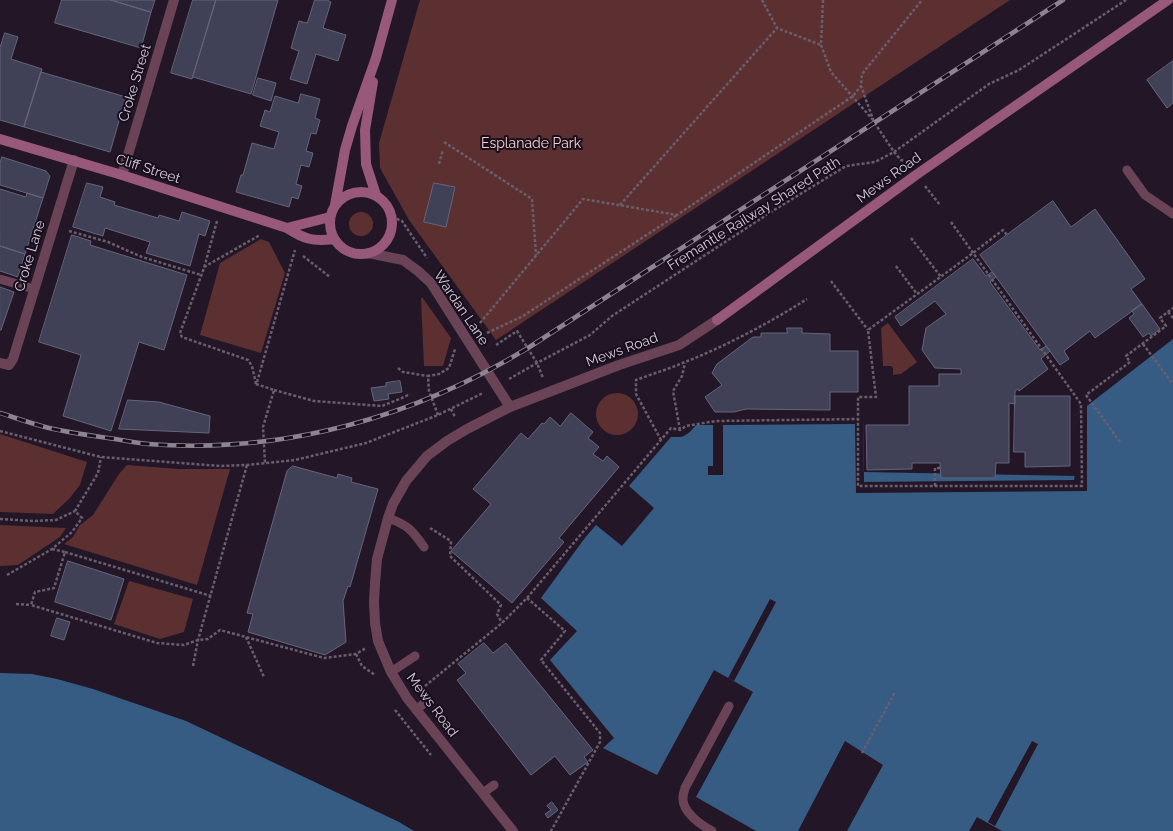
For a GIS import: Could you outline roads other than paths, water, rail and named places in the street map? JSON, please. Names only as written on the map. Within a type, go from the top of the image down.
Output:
[{"type":"street","name":"Croke Street","points":[[122,175],[174,0]]},
{"type":"street","points":[[335,205],[341,198],[358,191],[376,195],[389,208],[392,217],[392,227],[384,244],[376,250],[368,253],[358,254],[348,252],[340,246],[330,232],[330,217],[335,205],[352,126],[376,58],[392,0]]},
{"type":"street","name":"Mews Road","points":[[513,831],[416,710],[391,672],[378,641],[374,602],[377,559],[393,504],[406,481],[427,456],[467,428],[510,407],[619,365],[679,345],[717,320],[916,175],[1168,0]]},
{"type":"street","points":[[376,58],[365,130],[366,164],[376,195]]},
{"type":"street","name":"Cliff Street","points":[[0,139],[74,160],[287,228],[306,239],[320,241],[334,239]]},
{"type":"street","name":"Croke Lane","points":[[0,363],[8,365],[13,359],[74,160]]},
{"type":"street","points":[[287,228],[330,217]]},
{"type":"street","name":"Wardan Lane","points":[[368,253],[403,260],[432,284],[510,407]]},
{"type":"lane","points":[[1127,170],[1145,195],[1173,214]]},
{"type":"lane","points":[[0,279],[34,289]]},
{"type":"lane","points":[[388,518],[402,523],[414,533],[424,547]]},
{"type":"lane","points":[[391,672],[415,656]]},
{"type":"lane","points":[[416,710],[428,700]]},
{"type":"lane","points":[[712,831],[696,822],[682,799],[685,788],[729,706]]},
{"type":"lane","points":[[483,793],[494,785]]},
{"type":"water","points":[[1173,339],[1173,831],[1002,831],[977,817],[969,831],[847,831],[883,765],[845,741],[798,831],[756,831],[696,797],[753,692],[714,670],[657,775],[603,748],[614,738],[550,660],[577,631],[541,598],[663,431],[673,421],[863,415],[864,472],[1077,476],[1074,416]]},
{"type":"water","points":[[0,673],[32,674],[57,679],[93,689],[186,721],[399,822],[414,831],[0,831]]},
{"type":"railway","points":[[0,413],[49,428],[82,434],[136,443],[198,446],[248,443],[297,436],[346,426],[393,412],[439,394],[484,373],[528,348],[1063,0]]},
{"type":"park label","name":"Esplanade Park","points":[[531,144]]}]
